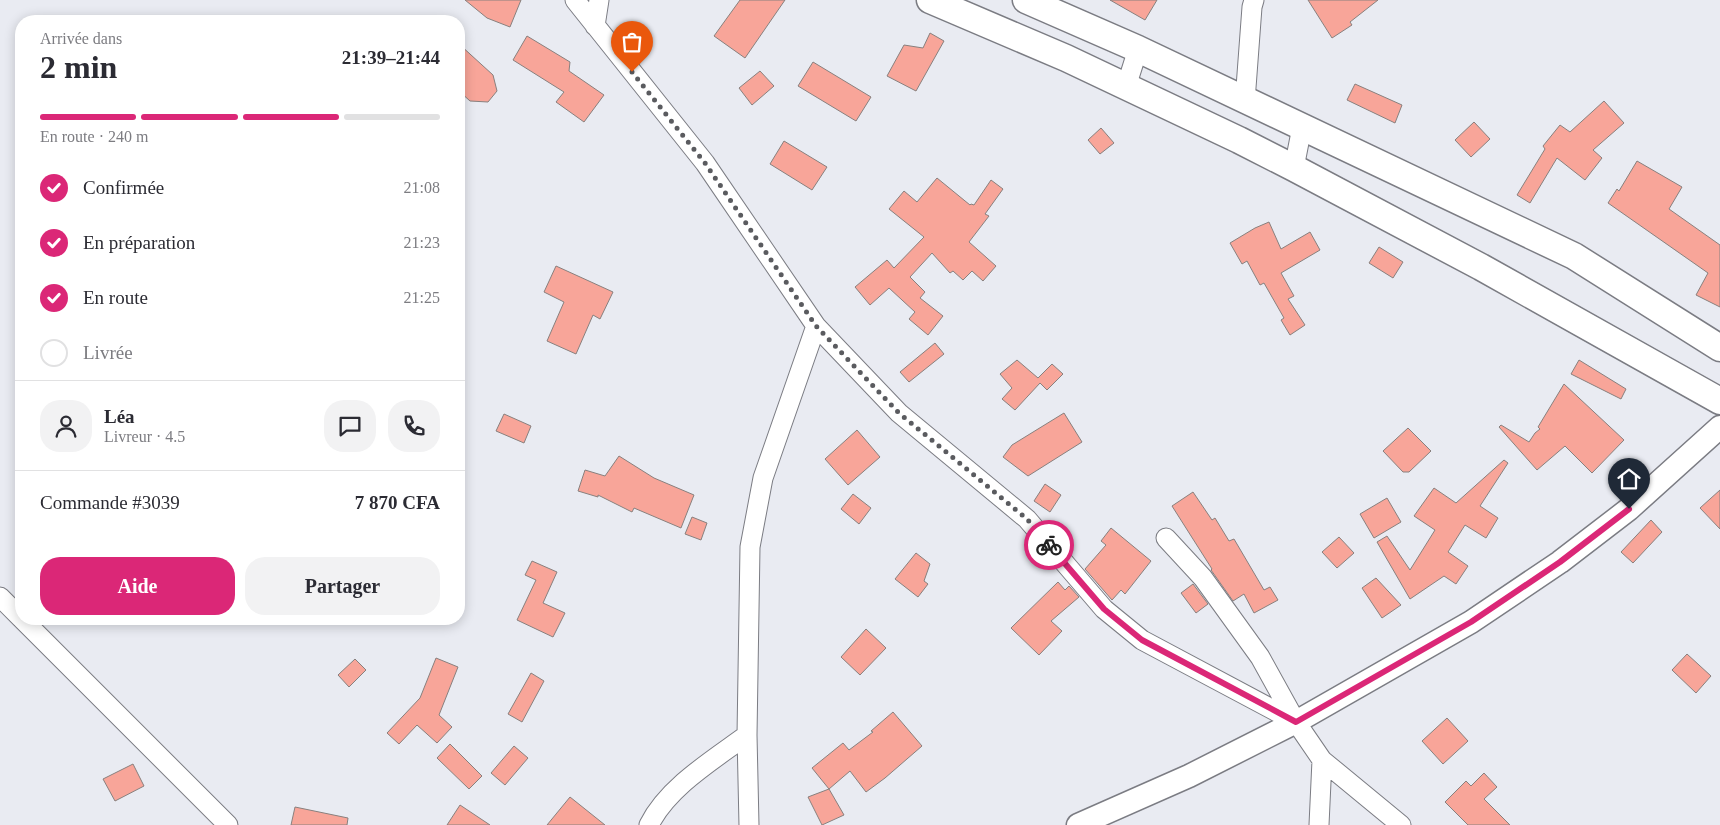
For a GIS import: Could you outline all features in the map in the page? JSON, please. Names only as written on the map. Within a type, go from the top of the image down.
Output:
[{"type":"main road","points":[[930,0],[1066,58],[1239,140],[1481,267],[1720,401]]},
{"type":"main road","points":[[1026,0],[1138,49],[1574,256],[1720,348]]},
{"type":"street","points":[[575,0],[705,163],[816,326],[899,413],[1027,519],[1104,609],[1142,640],[1296,722]]},
{"type":"street","points":[[595,26],[599,0]]},
{"type":"street","points":[[1244,100],[1254,0]]},
{"type":"street","points":[[1126,87],[1138,49]]},
{"type":"street","points":[[1294,168],[1302,127]]},
{"type":"street","points":[[749,825],[747,735],[750,547],[763,478],[816,326]]},
{"type":"street","points":[[1078,825],[1189,776],[1296,722],[1471,622],[1560,562],[1629,509],[1720,427]]},
{"type":"street","points":[[1166,538],[1203,578],[1260,657],[1296,722],[1322,760],[1401,825]]},
{"type":"street","points":[[0,598],[15,612]]},
{"type":"street","points":[[29,625],[228,825]]},
{"type":"street","points":[[649,825],[656,812],[677,789],[747,735]]},
{"type":"street","points":[[1319,825],[1322,760]]},
{"type":"building","points":[[465,0],[521,0],[510,27],[487,18]]},
{"type":"building","points":[[740,0],[785,0],[745,58],[714,36]]},
{"type":"building","points":[[1110,0],[1157,0],[1145,20]]},
{"type":"building","points":[[1308,0],[1378,0],[1350,22],[1352,25],[1332,38]]},
{"type":"building","points":[[930,33],[944,41],[916,91],[887,76],[904,45],[923,48]]},
{"type":"building","points":[[527,36],[570,62],[569,71],[604,95],[584,122],[556,102],[564,92],[513,60]]},
{"type":"building","points":[[465,49],[493,75],[497,91],[488,102],[470,101],[465,96]]},
{"type":"building","points":[[813,62],[871,97],[856,121],[798,86]]},
{"type":"building","points":[[760,71],[774,86],[752,105],[739,88]]},
{"type":"building","points":[[1355,84],[1402,105],[1395,123],[1347,100]]},
{"type":"building","points":[[1604,101],[1624,123],[1593,150],[1602,158],[1585,180],[1557,158],[1530,203],[1517,195],[1545,149],[1543,146],[1560,125],[1570,132]]},
{"type":"building","points":[[1474,122],[1490,139],[1471,157],[1455,140]]},
{"type":"building","points":[[1101,128],[1114,143],[1100,154],[1088,140]]},
{"type":"building","points":[[784,141],[827,167],[812,190],[770,164]]},
{"type":"building","points":[[1637,161],[1682,187],[1669,209],[1720,245],[1720,307],[1696,295],[1708,273],[1608,203],[1617,189],[1619,191]]},
{"type":"building","points":[[937,178],[970,205],[974,205],[991,180],[1003,189],[985,214],[989,216],[969,242],[996,266],[983,281],[972,271],[963,280],[953,271],[950,273],[932,253],[910,277],[925,292],[920,298],[943,316],[928,335],[909,319],[915,312],[889,288],[870,305],[855,287],[887,260],[894,268],[924,237],[889,209],[904,191],[917,202]]},
{"type":"building","points":[[1269,222],[1281,249],[1310,232],[1320,250],[1281,273],[1294,296],[1288,299],[1305,325],[1290,335],[1281,320],[1284,318],[1264,283],[1260,285],[1247,261],[1242,264],[1230,243]]},
{"type":"building","points":[[1379,247],[1403,262],[1393,278],[1369,263]]},
{"type":"building","points":[[556,266],[613,292],[600,319],[593,315],[576,354],[547,341],[564,302],[544,292]]},
{"type":"building","points":[[935,343],[944,354],[909,382],[900,372]]},
{"type":"building","points":[[1017,360],[1038,378],[1052,364],[1063,374],[1047,390],[1040,383],[1015,410],[1002,399],[1012,388],[1000,374]]},
{"type":"building","points":[[1579,360],[1626,389],[1621,399],[1571,374]]},
{"type":"building","points":[[1564,384],[1624,440],[1592,473],[1565,446],[1537,470],[1499,427],[1501,425],[1529,442],[1540,429],[1538,427]]},
{"type":"building","points":[[1064,413],[1082,442],[1028,476],[1003,457],[1012,445]]},
{"type":"building","points":[[504,414],[531,426],[524,443],[496,431]]},
{"type":"building","points":[[1408,428],[1431,451],[1409,472],[1403,472],[1383,451]]},
{"type":"building","points":[[857,430],[880,457],[848,485],[825,459]]},
{"type":"building","points":[[619,456],[654,478],[694,495],[681,528],[634,508],[632,512],[598,495],[598,497],[578,491],[585,470],[605,476]]},
{"type":"building","points":[[1504,460],[1508,463],[1480,506],[1498,518],[1486,538],[1465,525],[1448,552],[1468,566],[1456,584],[1444,576],[1410,599],[1377,542],[1387,536],[1410,570],[1435,530],[1414,516],[1434,488],[1456,503]]},
{"type":"building","points":[[1045,484],[1061,495],[1050,512],[1034,501]]},
{"type":"building","points":[[1720,490],[1720,529],[1700,508]]},
{"type":"building","points":[[1193,492],[1212,520],[1215,518],[1229,541],[1234,539],[1264,590],[1270,587],[1278,600],[1254,613],[1244,594],[1233,601],[1211,570],[1172,506]]},
{"type":"building","points":[[853,494],[871,508],[859,524],[841,509]]},
{"type":"building","points":[[1387,498],[1401,522],[1374,538],[1360,514]]},
{"type":"building","points":[[692,517],[707,523],[701,540],[685,534]]},
{"type":"building","points":[[1651,520],[1662,532],[1633,563],[1621,552]]},
{"type":"building","points":[[1111,528],[1151,561],[1125,594],[1121,590],[1112,600],[1085,569],[1106,545],[1101,541]]},
{"type":"building","points":[[1339,537],[1354,553],[1337,568],[1322,552]]},
{"type":"building","points":[[916,553],[930,564],[924,581],[928,584],[918,597],[895,579]]},
{"type":"building","points":[[532,561],[557,572],[543,603],[565,613],[553,637],[517,620],[536,580],[525,575]]},
{"type":"building","points":[[1376,578],[1401,605],[1382,618],[1362,588]]},
{"type":"building","points":[[1058,582],[1065,590],[1069,586],[1079,597],[1051,621],[1062,631],[1039,655],[1011,628]]},
{"type":"building","points":[[1193,584],[1208,604],[1196,613],[1181,593]]},
{"type":"building","points":[[866,629],[886,648],[860,675],[841,657]]},
{"type":"building","points":[[1687,654],[1711,676],[1696,693],[1672,670]]},
{"type":"building","points":[[436,658],[458,667],[439,715],[452,727],[437,743],[417,725],[399,744],[387,733],[420,698]]},
{"type":"building","points":[[355,659],[366,670],[349,687],[338,675]]},
{"type":"building","points":[[531,673],[544,681],[522,722],[508,714]]},
{"type":"building","points":[[893,712],[922,746],[866,792],[850,771],[829,789],[812,768],[843,743],[849,750],[873,732],[871,731]]},
{"type":"building","points":[[1447,718],[1468,741],[1443,764],[1422,741]]},
{"type":"building","points":[[450,744],[482,776],[469,789],[437,758]]},
{"type":"building","points":[[514,746],[528,758],[505,785],[491,773]]},
{"type":"building","points":[[133,764],[144,786],[115,801],[103,779]]},
{"type":"building","points":[[1484,773],[1497,787],[1484,799],[1510,825],[1468,825],[1445,802],[1466,781],[1471,786]]},
{"type":"building","points":[[829,789],[844,815],[822,825],[808,797]]},
{"type":"building","points":[[570,797],[605,825],[547,825]]},
{"type":"building","points":[[460,805],[490,825],[447,825]]},
{"type":"building","points":[[295,807],[348,818],[347,825],[291,825]]},
{"type":"way so far","points":[[632,72],[705,163],[816,326],[899,413],[1027,519],[1049,545]]},
{"type":"route","points":[[1049,545],[1104,609],[1142,640],[1296,722],[1471,622],[1560,562],[1629,509]]}]
